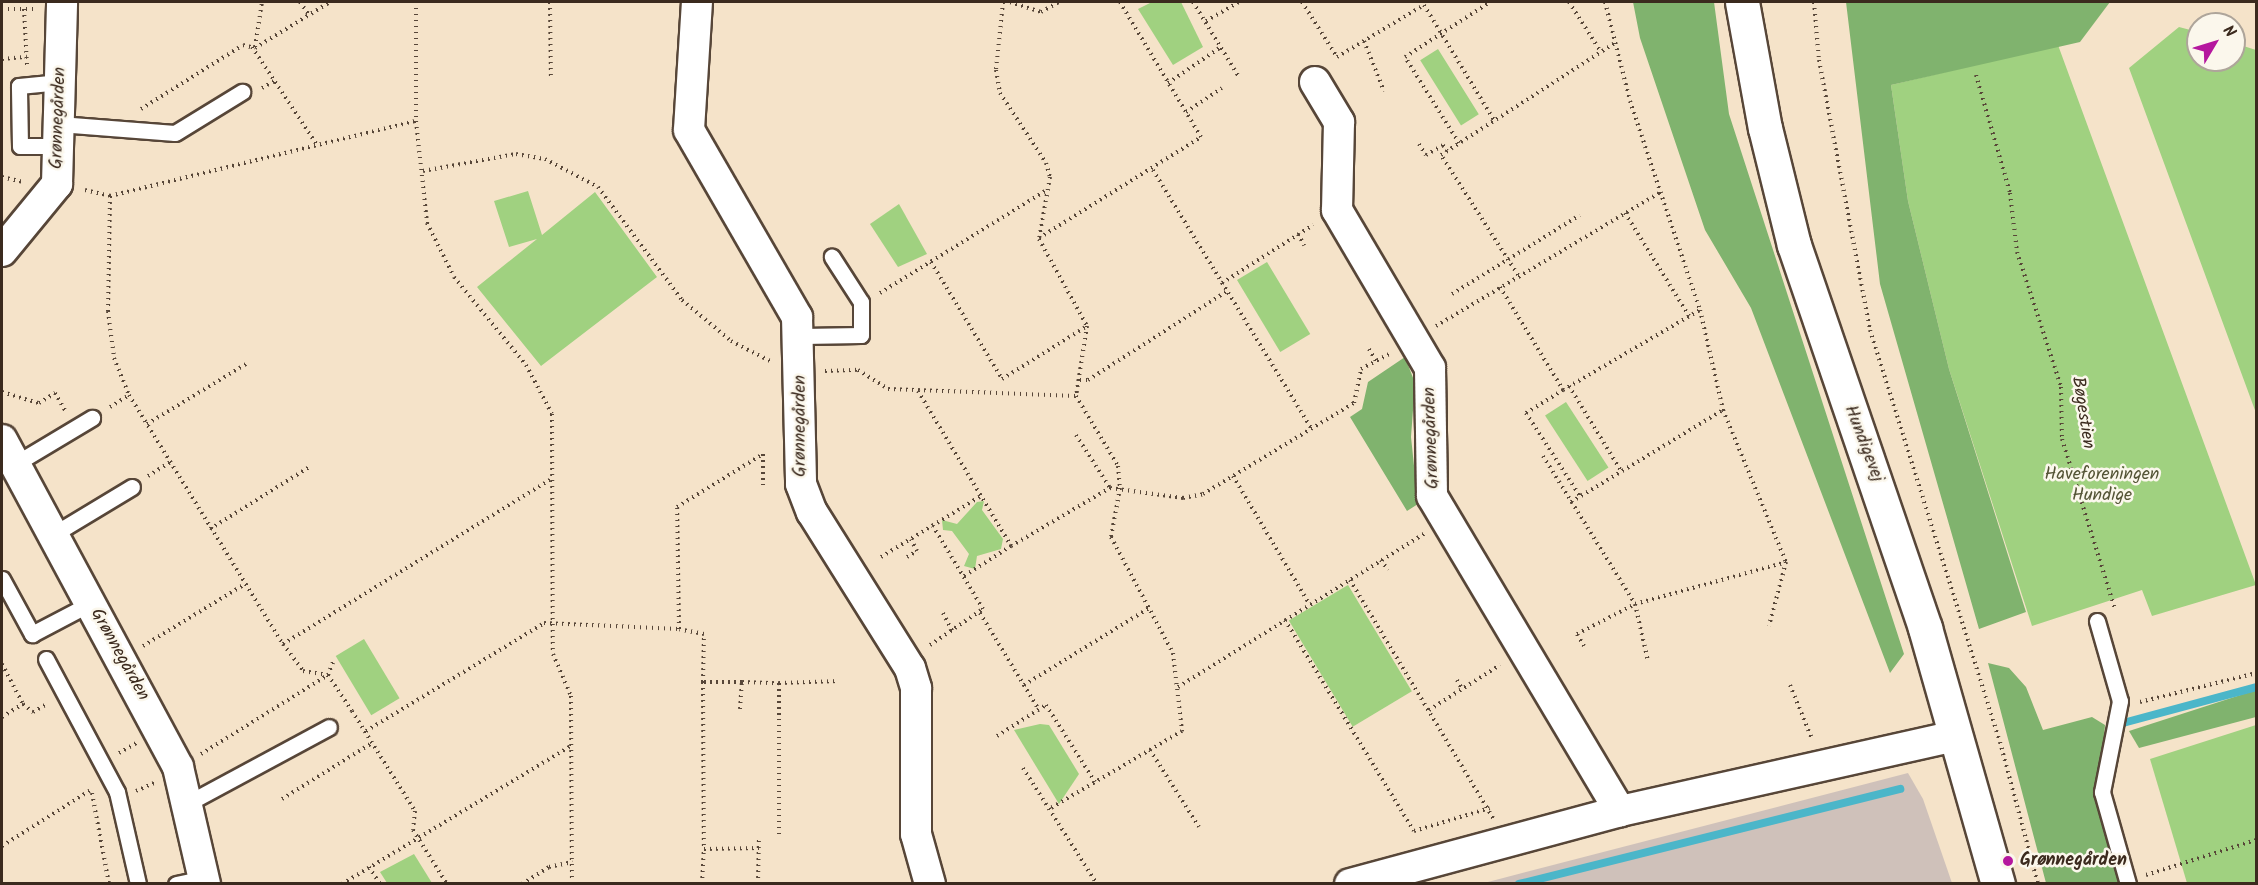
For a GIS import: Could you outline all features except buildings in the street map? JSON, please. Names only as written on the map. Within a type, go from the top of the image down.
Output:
[{"type":"street","name":"Grønnegården","points":[[2,251],[57,184],[62,2]]},
{"type":"street","name":"Grønnegården","points":[[697,2],[689,130],[797,317],[801,336],[801,484],[808,503],[910,668],[916,688],[916,834],[930,884]]},
{"type":"street","name":"Hundigevej","points":[[1742,2],[1765,128],[1794,244],[1885,503],[1956,736],[1998,884]]},
{"type":"street","points":[[1315,82],[1339,122],[1337,210]]},
{"type":"street","name":"Grønnegården","points":[[1337,210],[1430,368],[1432,496],[1443,521],[1620,811]]},
{"type":"street","name":"Grønnegården","points":[[8,452],[122,659],[178,767],[188,803],[195,882]]},
{"type":"street","points":[[1350,884],[1620,811],[1820,764],[1956,736]]},
{"type":"lane","points":[[60,82],[19,86],[20,146],[59,135],[112,126],[175,133],[242,92]]},
{"type":"lane","points":[[801,336],[861,335],[861,302],[832,257]]},
{"type":"lane","points":[[8,452],[76,428],[92,418]]},
{"type":"lane","points":[[54,534],[132,487]]},
{"type":"lane","points":[[2,579],[32,634],[91,603]]},
{"type":"lane","points":[[2097,621],[2119,707],[2102,792],[2128,882]]},
{"type":"lane","points":[[46,659],[119,797],[138,884]]},
{"type":"lane","points":[[188,803],[329,727]]},
{"type":"path","points":[[254,48],[262,2]]},
{"type":"path","points":[[300,2],[309,15]]},
{"type":"path","points":[[254,48],[330,2]]},
{"type":"path","points":[[416,2],[416,121],[427,224],[454,277],[526,365],[552,414],[555,621],[553,654],[571,696],[572,884]]},
{"type":"path","points":[[550,2],[551,79]]},
{"type":"path","points":[[1003,2],[996,70],[1000,93],[1046,162],[1048,189],[1039,239],[1087,326],[1076,396],[1118,466],[1120,488],[1111,537],[1173,653],[1182,731],[1049,809]]},
{"type":"path","points":[[1010,2],[1041,12],[1059,2]]},
{"type":"path","points":[[1039,239],[1153,170],[1201,137],[1120,2]]},
{"type":"path","points":[[1193,2],[1239,77]]},
{"type":"path","points":[[1206,21],[1239,2]]},
{"type":"path","points":[[1302,2],[1337,57],[1424,5],[1494,120]]},
{"type":"path","points":[[1459,144],[1405,57],[1490,2]]},
{"type":"path","points":[[1569,2],[1601,52]]},
{"type":"path","points":[[1605,2],[1615,43],[1700,310],[1723,410],[1786,562],[1769,626]]},
{"type":"path","points":[[1814,2],[1819,60],[1870,330],[2000,742],[2038,884]]},
{"type":"path","points":[[24,9],[28,85]]},
{"type":"path","points":[[1364,41],[1384,91]]},
{"type":"path","points":[[1518,275],[1441,155],[1615,43]]},
{"type":"path","points":[[112,126],[243,45],[254,48],[317,145]]},
{"type":"path","points":[[1168,83],[1221,47]]},
{"type":"path","points":[[2,59],[27,57]]},
{"type":"path","name":"Bøgestien","points":[[1976,75],[2010,193],[2017,252],[2061,387],[2062,439],[2117,615],[2097,621]]},
{"type":"path","points":[[1185,112],[1222,88]]},
{"type":"path","points":[[57,184],[110,196],[416,121]]},
{"type":"path","points":[[1419,144],[1426,155],[1443,145],[1447,151]]},
{"type":"path","points":[[423,171],[516,154],[544,159],[598,187],[682,300],[731,341],[801,372],[858,370],[888,389],[1076,396]]},
{"type":"path","points":[[1153,170],[1312,429]]},
{"type":"path","points":[[861,302],[931,262],[1048,189]]},
{"type":"path","points":[[110,196],[108,311],[114,358],[146,424],[283,644],[303,670],[328,675],[366,731],[416,811],[418,837],[447,884]]},
{"type":"path","points":[[1222,283],[1337,210]]},
{"type":"path","points":[[1625,213],[1689,316]]},
{"type":"path","points":[[1452,294],[1580,216]]},
{"type":"path","points":[[1298,234],[1305,245]]},
{"type":"path","points":[[931,262],[1002,379],[1087,326]]},
{"type":"path","points":[[1500,287],[1563,390]]},
{"type":"path","points":[[1080,380],[1088,380],[1227,291]]},
{"type":"path","points":[[1580,496],[1526,413],[1700,310]]},
{"type":"path","points":[[1370,349],[1376,361]]},
{"type":"path","points":[[146,424],[246,364]]},
{"type":"path","points":[[1569,387],[1621,471]]},
{"type":"path","points":[[917,390],[1011,546]]},
{"type":"path","points":[[2,392],[39,403],[55,393],[76,428]]},
{"type":"path","points":[[1571,502],[1723,410]]},
{"type":"path","points":[[1076,435],[1110,488]]},
{"type":"path","points":[[678,629],[677,507],[763,454],[763,485]]},
{"type":"path","points":[[1543,456],[1635,604],[1648,661]]},
{"type":"path","points":[[210,528],[311,466]]},
{"type":"path","points":[[1233,476],[1311,605]]},
{"type":"path","points":[[283,644],[553,478]]},
{"type":"path","points":[[964,576],[1110,488],[1120,488]]},
{"type":"path","points":[[881,557],[981,496]]},
{"type":"path","points":[[1178,687],[1443,521]]},
{"type":"path","points":[[930,645],[983,609],[933,526]]},
{"type":"path","points":[[908,557],[917,551],[911,539]]},
{"type":"path","points":[[1381,560],[1388,570]]},
{"type":"path","points":[[1584,646],[1577,634],[1635,604],[1786,562]]},
{"type":"path","points":[[1350,580],[1490,808],[1499,843]]},
{"type":"path","points":[[122,659],[245,584]]},
{"type":"path","points":[[1024,685],[1149,608]]},
{"type":"path","points":[[980,613],[1039,710]]},
{"type":"path","points":[[943,614],[952,631]]},
{"type":"path","points":[[366,731],[532,627],[555,621],[568,627],[678,629],[704,634],[702,884]]},
{"type":"path","points":[[1285,621],[1414,831],[1490,808]]},
{"type":"path","points":[[1429,710],[1523,650]]},
{"type":"path","points":[[119,797],[178,767],[328,675],[333,662]]},
{"type":"path","points":[[2,664],[23,705],[33,712],[66,694]]},
{"type":"path","points":[[2119,707],[2256,673]]},
{"type":"path","points":[[1457,680],[1462,689]]},
{"type":"path","points":[[703,682],[839,681]]},
{"type":"path","points":[[740,709],[742,682]]},
{"type":"path","points":[[779,683],[779,836]]},
{"type":"path","points":[[1790,685],[1803,706],[1820,764]]},
{"type":"path","points":[[2,717],[23,705]]},
{"type":"path","points":[[997,736],[1046,705],[1095,783]]},
{"type":"path","points":[[102,762],[160,730]]},
{"type":"path","points":[[282,799],[372,742]]},
{"type":"path","points":[[342,884],[572,745]]},
{"type":"path","points":[[1150,750],[1199,827]]},
{"type":"path","points":[[1023,768],[1096,884]]},
{"type":"path","points":[[2,846],[110,777]]},
{"type":"path","points":[[91,790],[109,884]]},
{"type":"path","points":[[758,884],[759,837]]},
{"type":"path","points":[[2128,882],[2256,840]]},
{"type":"path","points":[[704,849],[759,848]]},
{"type":"path","points":[[522,884],[549,867],[572,862]]},
{"type":"path","points":[[369,867],[380,884]]},
{"type":"shaded area","points":[[1908,773],[1923,799],[1952,883],[1484,883]]},
{"type":"green space","points":[[1152,2],[1181,2],[1203,47],[1173,65],[1138,9]]},
{"type":"green space","points":[[1633,2],[1714,2],[1729,114],[1904,654],[1890,673],[1751,308],[1705,230],[1640,38]]},
{"type":"green space","points":[[1846,2],[2110,2],[2080,42],[1891,85],[1908,201],[1949,369],[2026,612],[1979,629],[1880,284]]},
{"type":"green space","points":[[2179,27],[2186,29],[2186,72],[2246,72],[2246,47],[2256,50],[2256,413],[2129,68]]},
{"type":"green space","name":"Haveforeningen Hundige","points":[[2058,45],[2256,585],[2152,616],[2142,590],[2032,626],[1949,369],[1908,201],[1891,85]]},
{"type":"green space","points":[[1438,49],[1479,114],[1461,125],[1420,60]]},
{"type":"green space","points":[[528,191],[542,235],[595,192],[657,277],[541,366],[477,287],[537,239],[509,247],[494,201]]},
{"type":"green space","points":[[899,204],[927,254],[898,267],[870,224]]},
{"type":"green space","points":[[1267,262],[1310,334],[1280,352],[1237,280]]},
{"type":"green space","points":[[1405,357],[1415,383],[1411,437],[1418,504],[1407,511],[1350,417],[1362,409],[1368,382]]},
{"type":"green space","points":[[1566,402],[1608,467],[1588,481],[1545,416]]},
{"type":"green space","points":[[984,501],[982,510],[1003,539],[1001,549],[977,556],[975,569],[964,566],[969,554],[952,531],[943,530],[942,520],[957,524],[977,502]]},
{"type":"green space","points":[[1348,585],[1412,691],[1353,727],[1289,621]]},
{"type":"green space","points":[[364,639],[400,698],[371,715],[336,656]]},
{"type":"green space","points":[[1988,663],[2009,668],[2026,687],[2043,730],[2092,717],[2105,725],[2101,778],[2124,883],[2046,883]]},
{"type":"green space","points":[[2256,690],[2256,717],[2139,748],[2129,731]]},
{"type":"green space","points":[[1040,724],[1049,725],[1079,774],[1059,804],[1014,730]]},
{"type":"green space","points":[[2256,725],[2256,883],[2187,883],[2150,759]]},
{"type":"green space","points":[[414,854],[432,883],[387,883],[380,872]]},
{"type":"waterway","points":[[2123,723],[2256,687]]},
{"type":"waterway","points":[[1519,884],[1900,789]]},
{"type":"place","name":"Grønnegården","points":[[2008,861]]}]
